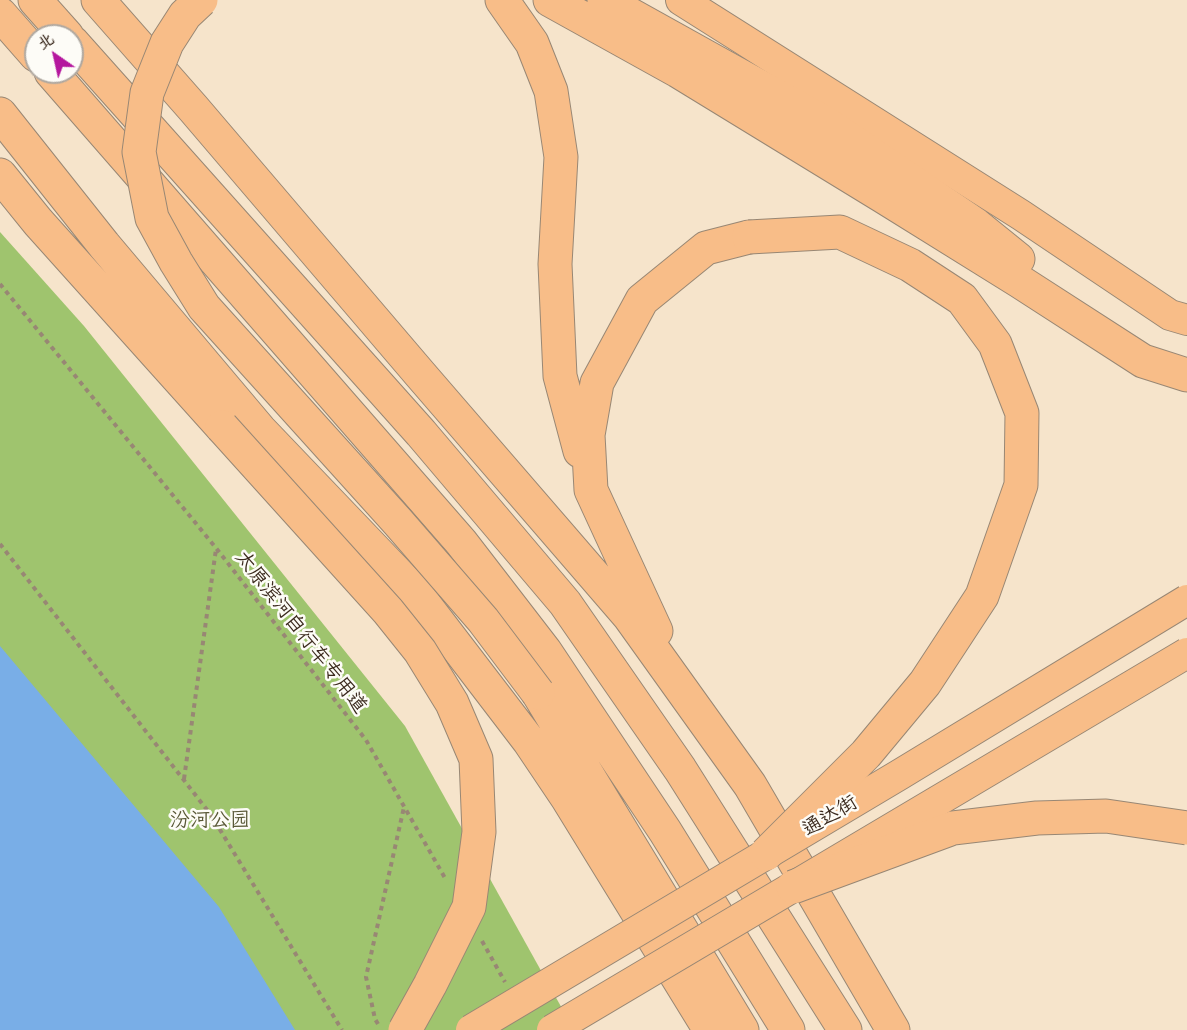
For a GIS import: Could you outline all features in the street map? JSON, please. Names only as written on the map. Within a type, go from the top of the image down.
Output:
[{"type":"highway","points":[[35,0],[56,24]]},
{"type":"highway","points":[[98,0],[201,116],[629,616],[750,785],[893,1030]]},
{"type":"highway","points":[[201,0],[185,15],[167,43],[147,93],[139,152],[153,218],[176,262],[204,307],[483,620],[538,693],[742,1030]]},
{"type":"highway","points":[[502,0],[532,43],[551,91],[561,157],[555,264],[560,376],[591,490],[687,698]]},
{"type":"highway","points":[[550,0],[678,71],[1019,281],[1143,361],[1187,375]]},
{"type":"highway","points":[[604,0],[827,124],[976,225],[1143,361]]},
{"type":"highway","points":[[0,14],[24,41]]},
{"type":"highway","points":[[84,55],[422,433],[565,603],[680,769],[845,1030]]},
{"type":"highway","points":[[61,84],[461,542],[545,651],[665,831],[788,1030]]},
{"type":"highway","points":[[0,114],[104,245],[260,430],[415,592],[529,741],[568,799],[710,1030]]},
{"type":"highway","points":[[0,175],[38,222],[388,611],[420,651],[452,703],[476,759],[479,832],[470,907],[405,1030]]},
{"type":"highway","points":[[591,490],[588,435],[597,383],[642,300],[706,248],[749,237],[840,232],[910,265],[962,299],[995,344],[1022,413],[1021,485],[982,596],[925,684],[866,754],[766,854]]},
{"type":"highway","points":[[793,887],[953,828],[1037,818],[1106,816],[1187,828]]},
{"type":"highway","points":[[867,987],[898,1030]]},
{"type":"main road","points":[[681,0],[1021,215],[1170,315],[1187,320]]},
{"type":"main road","name":"通达街","points":[[471,1030],[1187,600]]},
{"type":"main road","points":[[552,1030],[1187,653]]},
{"type":"path","name":"太原滨河自行车专用道","points":[[0,284],[216,548],[366,740],[451,888]]},
{"type":"path","points":[[0,544],[211,815],[342,1030]]},
{"type":"path","points":[[183,780],[216,548]]},
{"type":"path","points":[[381,1030],[375,1019],[366,977],[404,806]]},
{"type":"path","points":[[480,938],[509,989]]},
{"type":"green space","name":"汾河公园","points":[[0,232],[84,326],[405,726],[574,1030],[0,1030]]},
{"type":"water","points":[[0,646],[219,907],[295,1030],[0,1030]]}]
